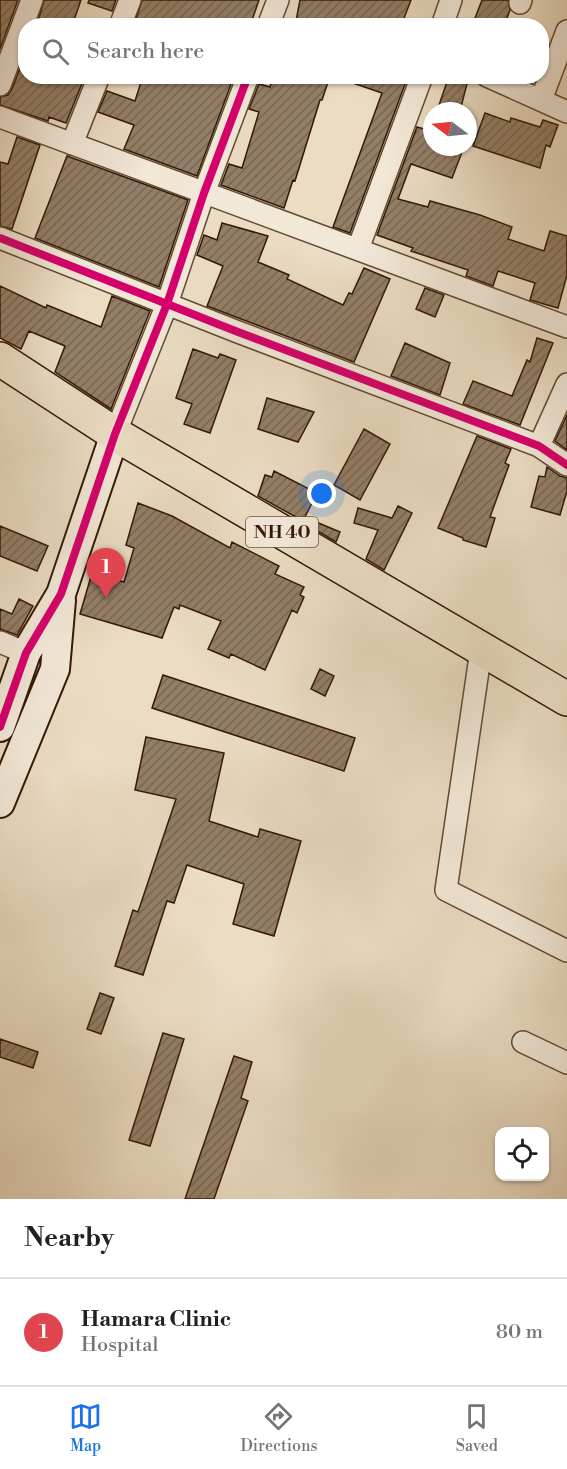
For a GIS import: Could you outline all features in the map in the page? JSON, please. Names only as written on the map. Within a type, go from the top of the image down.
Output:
[{"type":"highway","name":"NH 40","points":[[0,359],[115,434],[567,699]]},
{"type":"street","points":[[25,18],[32,0]]},
{"type":"street","points":[[123,18],[130,0]]},
{"type":"street","points":[[271,18],[278,0]]},
{"type":"street","points":[[444,18],[451,0]]},
{"type":"street","points":[[549,79],[567,31]]},
{"type":"street","points":[[0,85],[18,37]]},
{"type":"street","points":[[72,144],[96,84]]},
{"type":"street","points":[[0,803],[55,669],[62,594],[115,434],[167,304],[204,193],[245,84]]},
{"type":"street","points":[[358,249],[419,84]]},
{"type":"street","points":[[505,84],[567,112]]},
{"type":"street","points":[[541,100],[547,84]]},
{"type":"street","points":[[0,117],[567,327]]},
{"type":"street","points":[[0,238],[539,446],[567,465]]},
{"type":"street","points":[[539,446],[567,384]]},
{"type":"street","points":[[0,727],[26,653],[62,594]]},
{"type":"street","points":[[0,642],[26,653]]},
{"type":"street","points":[[481,650],[446,890],[567,951]]},
{"type":"street","points":[[523,1042],[567,1063]]},
{"type":"building","points":[[0,0],[18,0],[0,49]]},
{"type":"building","points":[[44,0],[81,0],[75,18],[39,18]]},
{"type":"building","points":[[89,0],[116,0],[112,11],[88,3]]},
{"type":"building","points":[[142,0],[259,0],[253,18],[136,18]]},
{"type":"building","points":[[300,0],[411,0],[404,18],[297,18]]},
{"type":"building","points":[[482,0],[508,0],[510,10],[507,18],[475,18]]},
{"type":"building","points":[[18,73],[18,84],[82,84],[66,123],[49,117],[48,121],[0,105],[0,97],[8,95]]},
{"type":"building","points":[[140,84],[231,84],[197,176],[124,149],[134,125],[98,112],[107,91],[135,101]]},
{"type":"building","points":[[259,84],[270,87],[271,84],[327,84],[284,208],[221,185],[229,164],[242,168],[259,112],[249,109]]},
{"type":"building","points":[[356,84],[405,84],[350,233],[333,227],[382,93]]},
{"type":"building","points":[[446,84],[467,84],[462,102],[440,102]]},
{"type":"building","points":[[485,113],[510,122],[511,118],[540,127],[543,120],[558,125],[550,147],[546,145],[540,168],[477,147],[477,135]]},
{"type":"building","points":[[417,127],[423,129],[423,156],[461,156],[452,178],[411,164],[398,199],[428,207],[430,201],[480,215],[512,227],[508,239],[544,251],[550,231],[567,236],[567,275],[558,308],[530,300],[535,283],[498,271],[493,286],[466,276],[468,270],[411,251],[413,248],[377,235]]},
{"type":"building","points":[[17,137],[40,145],[12,229],[0,226],[0,162],[8,164]]},
{"type":"building","points":[[67,156],[188,200],[159,287],[35,238]]},
{"type":"building","points":[[222,223],[268,236],[258,262],[289,275],[287,279],[343,305],[349,293],[352,294],[364,268],[390,279],[354,362],[207,306],[223,266],[197,255],[204,235],[217,240]]},
{"type":"building","points":[[0,286],[46,308],[47,305],[101,327],[112,296],[150,311],[111,409],[55,372],[65,346],[29,331],[21,349],[0,338]]},
{"type":"building","points":[[425,288],[444,295],[435,317],[416,309]]},
{"type":"building","points":[[537,338],[553,343],[520,425],[463,404],[473,381],[512,396],[527,360],[530,362]]},
{"type":"building","points":[[405,343],[450,363],[440,395],[391,376]]},
{"type":"building","points":[[193,349],[218,358],[220,354],[236,360],[210,433],[184,424],[192,404],[176,398]]},
{"type":"building","points":[[267,398],[314,412],[298,442],[258,429]]},
{"type":"building","points":[[567,415],[567,450],[555,441]]},
{"type":"building","points":[[364,429],[390,444],[360,500],[334,485]]},
{"type":"building","points":[[477,436],[511,449],[505,463],[509,465],[490,517],[495,518],[486,547],[463,540],[463,538],[438,528]]},
{"type":"building","points":[[547,467],[567,478],[567,491],[560,515],[531,507],[539,476],[545,477]]},
{"type":"building","points":[[274,471],[317,493],[303,521],[258,496],[265,475],[272,477]]},
{"type":"building","points":[[138,503],[172,516],[230,548],[232,542],[279,566],[275,574],[304,587],[300,595],[304,597],[297,613],[292,610],[265,670],[231,654],[229,658],[208,649],[221,621],[180,605],[179,609],[174,607],[162,638],[80,614],[92,573],[124,582],[134,548],[126,545]]},
{"type":"building","points":[[398,506],[412,513],[384,570],[366,559],[378,530],[354,523],[358,508],[392,518]]},
{"type":"building","points":[[309,519],[340,532],[336,542],[306,524]]},
{"type":"building","points":[[0,526],[48,546],[37,571],[0,556]]},
{"type":"building","points":[[19,599],[33,606],[17,635],[0,629],[0,609],[12,614]]},
{"type":"building","points":[[320,669],[334,676],[325,696],[311,689]]},
{"type":"building","points":[[163,675],[355,738],[344,771],[152,708]]},
{"type":"building","points":[[146,737],[224,753],[209,821],[258,837],[260,829],[301,841],[274,936],[233,924],[244,884],[187,865],[174,903],[167,901],[143,975],[115,966],[133,910],[138,912],[176,799],[135,790]]},
{"type":"building","points":[[100,993],[114,998],[101,1034],[87,1029]]},
{"type":"building","points":[[163,1033],[184,1039],[150,1146],[129,1140]]},
{"type":"building","points":[[0,1039],[38,1052],[33,1068],[0,1057]]},
{"type":"building","points":[[234,1056],[252,1062],[241,1098],[248,1101],[214,1199],[185,1199]]},
{"type":"cycle path","points":[[0,727],[26,653],[61,594],[115,434],[167,304],[204,193],[245,84]]},
{"type":"cycle path","points":[[0,238],[238,332],[539,446],[567,465]]},
{"type":"place","name":"Hamara Clinic","points":[[106,598]]}]
